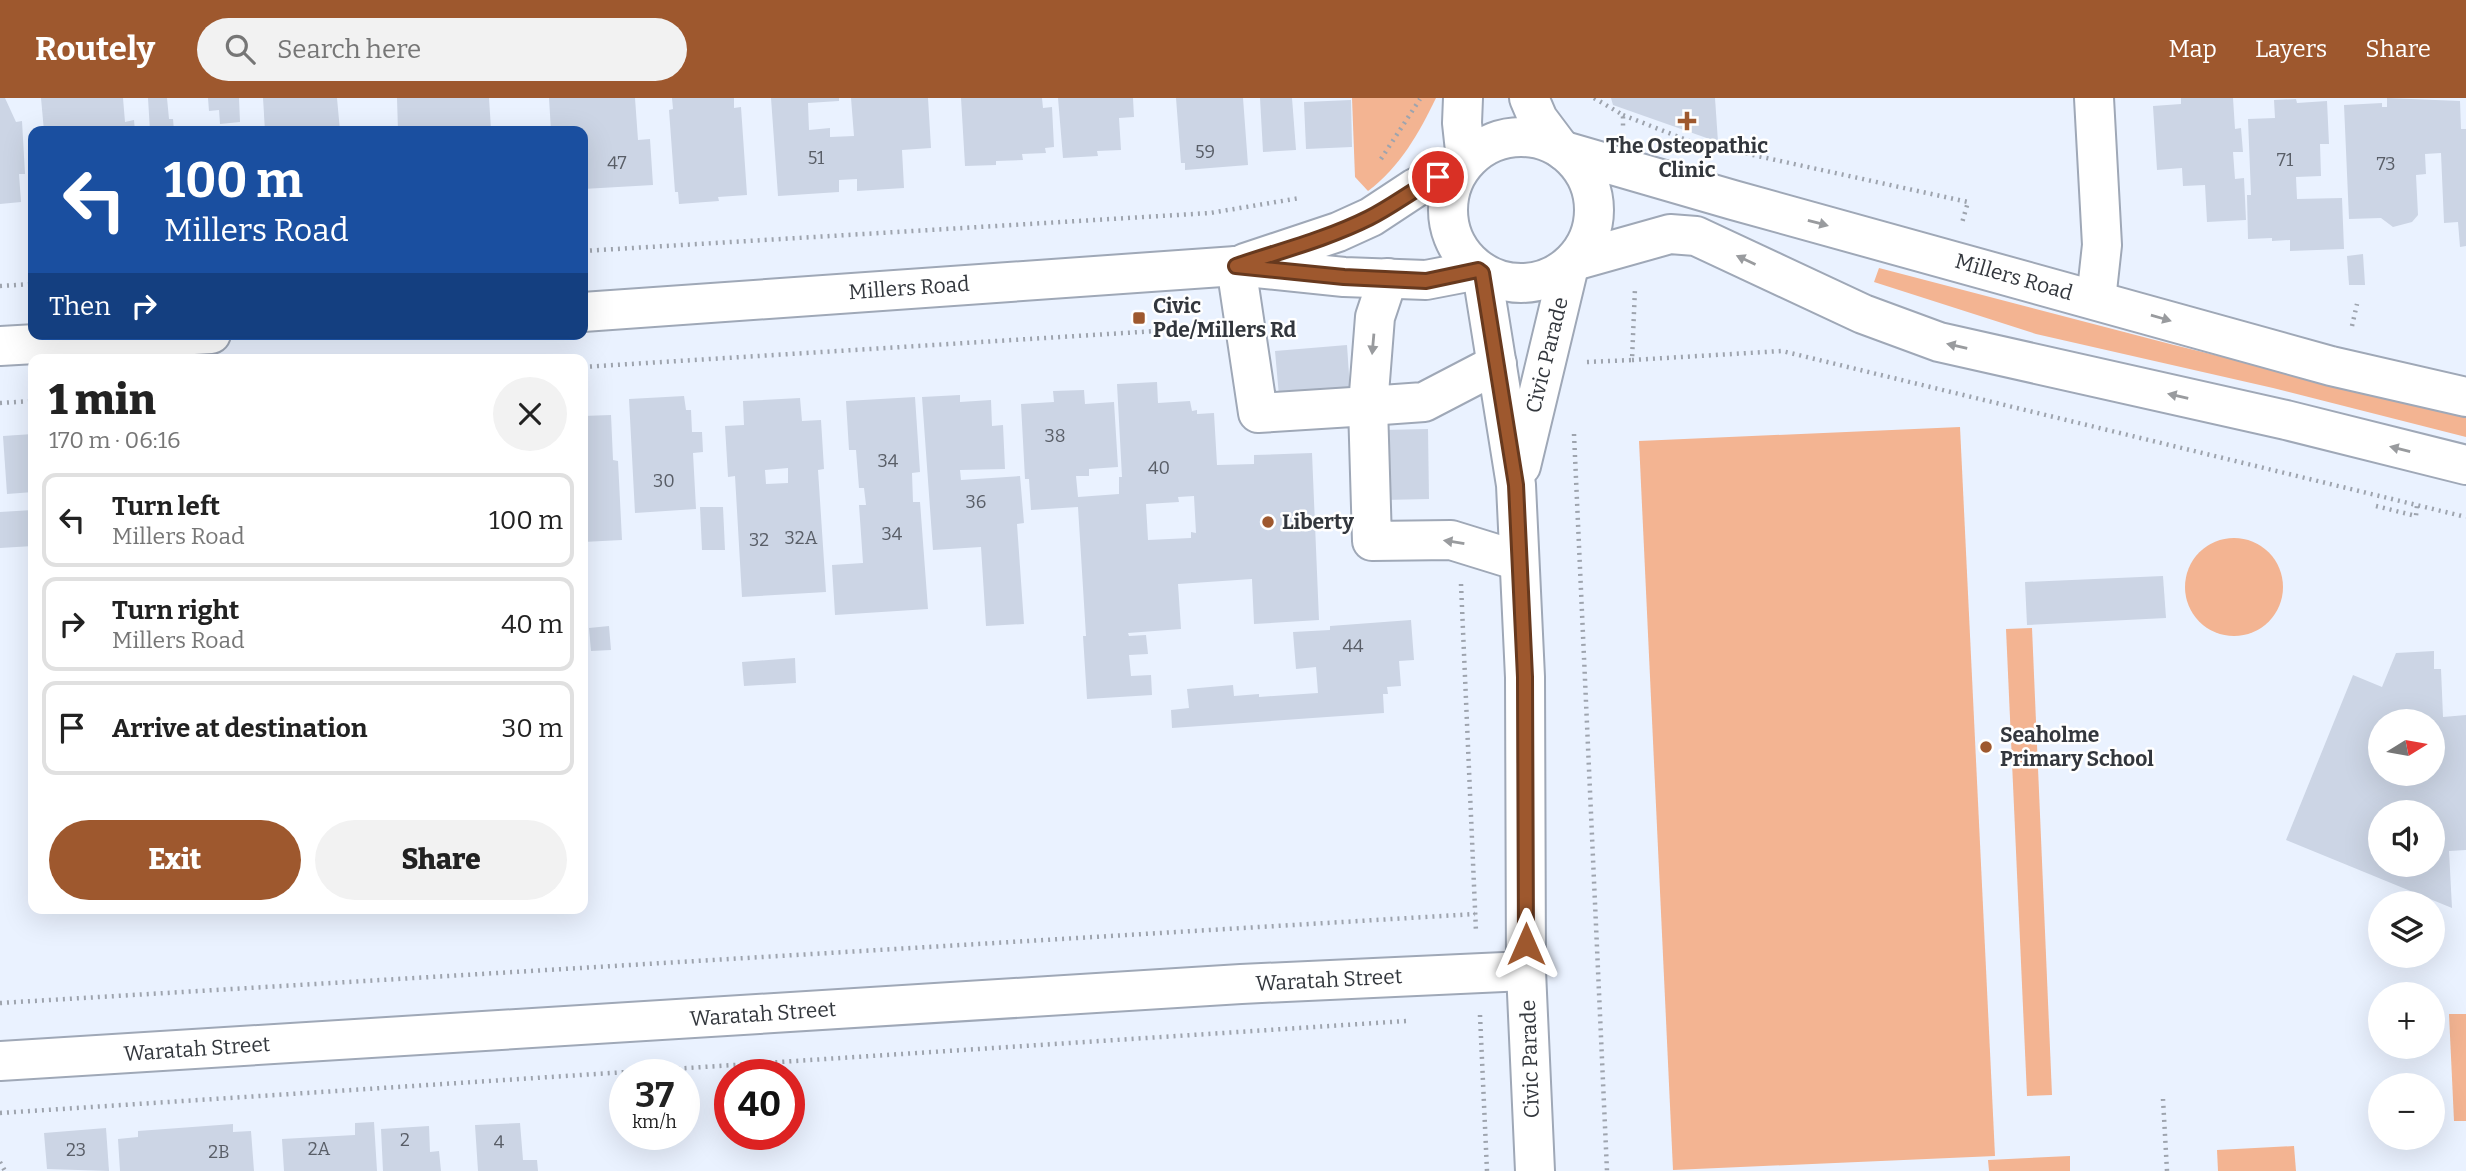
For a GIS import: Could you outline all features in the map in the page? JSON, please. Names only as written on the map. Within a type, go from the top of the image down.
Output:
[{"type":"main road","points":[[1463,98],[1464,163]]},
{"type":"main road","points":[[1529,98],[1538,119],[1561,149],[1579,165],[1589,183],[1594,204],[1593,224],[1586,244],[1572,263]]},
{"type":"main road","points":[[2094,98],[2102,245],[2096,300]]},
{"type":"main road","points":[[1561,149],[1541,139],[1520,136],[1501,139],[1482,148],[1464,163],[1451,186],[1447,209],[1450,233],[1461,254],[1480,272],[1504,282],[1527,284],[1549,278],[1572,263],[1670,234],[1696,236],[1863,314],[1939,342],[2272,417],[2466,466]]},
{"type":"main road","name":"Millers Road","points":[[1561,149],[1733,200],[2331,366],[2466,397]]},
{"type":"main road","name":"Millers Road","points":[[1236,266],[1338,232],[1371,217],[1415,188],[1464,163]]},
{"type":"main road","name":"Civic Parade","points":[[1516,485],[1572,263]]},
{"type":"main road","points":[[1236,266],[1258,413],[1424,402],[1497,364]]},
{"type":"main road","name":"Millers Road","points":[[588,312],[1236,266],[1344,277],[1426,281],[1480,272]]},
{"type":"main road","name":"Civic Parade","points":[[1480,272],[1516,485],[1525,677],[1526,971],[1535,1171]]},
{"type":"main road","points":[[1388,278],[1375,317],[1368,406],[1373,541],[1451,540],[1519,561]]},
{"type":"main road","points":[[0,346],[106,340]]},
{"type":"main road","name":"Waratah Street","points":[[0,1061],[1241,984],[1526,971]]},
{"type":"path","points":[[1377,165],[1421,98]]},
{"type":"path","points":[[588,251],[1210,212],[1311,196]]},
{"type":"path","points":[[0,286],[28,284]]},
{"type":"path","points":[[2351,326],[2357,304]]},
{"type":"path","points":[[588,367],[1216,328]]},
{"type":"path","points":[[1632,360],[1782,351],[2466,517]]},
{"type":"path","points":[[0,403],[28,401]]},
{"type":"path","points":[[1573,433],[1607,1171]]},
{"type":"path","points":[[2376,506],[2416,516],[2417,505]]},
{"type":"path","points":[[1461,583],[1487,1171]]},
{"type":"path","points":[[0,1003],[1475,914]]},
{"type":"path","points":[[1466,1017],[1480,1017]]},
{"type":"path","points":[[0,1114],[1410,1021]]},
{"type":"path","points":[[2163,1099],[2167,1171]]},
{"type":"path","points":[[0,1162],[5,1171]]},
{"type":"shaded area","points":[[1352,98],[1436,98],[1408,149],[1390,171],[1368,191],[1355,177]]},
{"type":"shaded area","points":[[1879,268],[2466,417],[2466,437],[2273,388],[2036,334],[1874,282]]},
{"type":"shaded area","points":[[1960,427],[1995,1156],[1673,1170],[1639,441]]},
{"type":"shaded area","points":[[2234,538],[2253,542],[2269,552],[2279,568],[2283,587],[2279,606],[2269,622],[2253,632],[2234,636],[2215,632],[2199,622],[2189,606],[2185,587],[2189,568],[2199,552],[2215,542]]},
{"type":"shaded area","points":[[2032,628],[2052,1095],[2027,1096],[2006,629]]},
{"type":"shaded area","points":[[2449,1014],[2466,1014],[2466,1121],[2454,1121]]},
{"type":"shaded area","points":[[2294,1146],[2296,1171],[2218,1171],[2217,1150]]},
{"type":"shaded area","points":[[2070,1156],[2070,1171],[1989,1171],[1988,1160]]},
{"type":"building","points":[[0,98],[5,98],[16,122],[22,121],[25,174],[19,174],[21,202],[0,204]]},
{"type":"building","points":[[41,98],[123,98],[125,122],[134,120],[135,126],[44,126]]},
{"type":"building","points":[[148,98],[167,98],[169,119],[173,119],[174,126],[150,126]]},
{"type":"building","points":[[208,98],[239,98],[240,122],[220,124],[219,110],[209,111]]},
{"type":"building","points":[[263,98],[337,98],[340,126],[265,126]]},
{"type":"building","points":[[397,98],[489,98],[491,126],[398,126]]},
{"type":"building","points":[[549,98],[635,98],[638,140],[650,139],[653,185],[588,189],[588,126],[551,126]]},
{"type":"building","points":[[672,98],[734,98],[734,108],[741,107],[747,195],[718,197],[719,201],[679,204],[678,192],[675,192],[669,110],[673,109]]},
{"type":"building","points":[[771,98],[839,98],[839,101],[808,103],[809,130],[830,128],[830,137],[854,136],[851,98],[928,98],[931,148],[902,150],[904,188],[857,191],[857,179],[839,180],[839,192],[778,196]]},
{"type":"building","points":[[961,98],[1042,98],[1043,108],[1052,107],[1054,147],[1045,148],[1046,153],[1022,154],[1023,160],[996,161],[996,165],[965,166]]},
{"type":"building","points":[[1058,98],[1133,98],[1134,117],[1119,118],[1121,150],[1097,151],[1098,156],[1063,158]]},
{"type":"building","points":[[1176,98],[1243,98],[1248,165],[1185,170],[1185,163],[1181,163]]},
{"type":"building","points":[[1260,98],[1292,98],[1296,150],[1263,152]]},
{"type":"building","name":"The Osteopathic Clinic","points":[[1611,98],[1715,98],[1718,142],[1613,105]]},
{"type":"building","points":[[2181,98],[2233,98],[2235,129],[2241,128],[2243,152],[2233,152],[2235,179],[2244,178],[2246,220],[2207,222],[2205,185],[2183,186],[2182,168],[2157,170],[2153,106],[2181,104]]},
{"type":"building","points":[[2387,98],[2460,101],[2461,129],[2466,129],[2466,246],[2460,247],[2458,222],[2444,223],[2441,153],[2425,154],[2426,174],[2416,175],[2418,215],[2412,222],[2393,227],[2381,218],[2349,219],[2344,105],[2382,103],[2382,107],[2387,107]]},
{"type":"building","points":[[2296,99],[2297,103],[2327,101],[2329,144],[2320,144],[2321,176],[2296,177],[2297,199],[2342,198],[2344,249],[2290,251],[2290,240],[2248,239],[2247,195],[2251,195],[2248,119],[2275,118],[2274,100]]},
{"type":"building","points":[[1351,100],[1352,147],[1306,149],[1304,102]]},
{"type":"building","points":[[2363,254],[2365,285],[2349,285],[2347,256]]},
{"type":"building","points":[[1347,345],[1350,390],[1279,396],[1275,351]]},
{"type":"building","points":[[1157,382],[1158,403],[1190,401],[1192,411],[1197,410],[1197,414],[1214,413],[1217,465],[1254,464],[1254,455],[1312,453],[1319,620],[1254,624],[1252,579],[1178,584],[1181,629],[1128,633],[1129,636],[1146,635],[1148,654],[1129,655],[1131,676],[1151,675],[1152,695],[1087,699],[1078,507],[1031,510],[1029,479],[1025,479],[1021,404],[1054,402],[1053,391],[1084,390],[1085,404],[1114,402],[1118,467],[1089,469],[1089,476],[1076,476],[1078,497],[1119,494],[1119,477],[1122,477],[1117,384]],"holes":[[[1194,496],[1196,533],[1191,532],[1191,538],[1148,540],[1146,504],[1179,502],[1178,497]]]},
{"type":"building","points":[[960,395],[960,402],[991,400],[992,426],[1003,425],[1005,469],[960,470],[961,480],[1020,476],[1024,523],[1017,524],[1024,624],[986,626],[981,547],[933,550],[922,397]]},
{"type":"building","points":[[684,396],[686,410],[691,410],[692,432],[702,432],[703,452],[693,453],[696,509],[635,513],[629,399]]},
{"type":"building","points":[[915,397],[920,472],[912,473],[913,502],[920,502],[928,609],[835,615],[832,565],[863,563],[859,505],[866,505],[864,488],[859,488],[856,450],[849,450],[846,401]]},
{"type":"building","points":[[800,398],[802,421],[821,420],[824,469],[818,470],[826,592],[742,597],[735,476],[728,477],[725,426],[744,425],[743,401]],"holes":[[[788,468],[788,483],[766,484],[765,470]]]},
{"type":"building","points":[[611,415],[613,460],[618,461],[622,540],[588,542],[588,416]]},
{"type":"building","points":[[1428,429],[1429,499],[1383,500],[1381,430]]},
{"type":"building","points":[[28,434],[28,492],[7,494],[3,436]]},
{"type":"building","points":[[700,507],[723,507],[725,550],[702,550]]},
{"type":"building","points":[[28,510],[28,546],[0,548],[0,512]]},
{"type":"building","points":[[2163,576],[2166,618],[2027,625],[2025,582]]},
{"type":"building","points":[[1411,620],[1414,660],[1399,661],[1401,686],[1387,687],[1388,694],[1383,694],[1384,713],[1172,728],[1171,710],[1189,708],[1187,689],[1233,685],[1234,696],[1259,694],[1259,697],[1318,693],[1316,667],[1296,669],[1293,632],[1330,630],[1330,626]]},
{"type":"building","points":[[609,626],[611,650],[591,651],[589,628]]},
{"type":"building","points":[[2434,651],[2434,669],[2441,669],[2443,709],[2368,709],[2368,786],[2445,786],[2445,717],[2466,715],[2466,850],[2449,851],[2452,908],[2445,905],[2445,891],[2410,891],[2376,877],[2445,877],[2445,800],[2368,800],[2368,874],[2286,840],[2353,675],[2382,687],[2396,653]]},
{"type":"building","points":[[795,658],[796,683],[744,686],[742,662]]},
{"type":"building","points":[[374,1122],[377,1171],[284,1171],[282,1139],[355,1135],[355,1123]]},
{"type":"building","points":[[520,1123],[523,1160],[537,1160],[538,1171],[478,1171],[475,1125]]},
{"type":"building","points":[[233,1124],[233,1132],[251,1131],[254,1171],[120,1171],[118,1139],[138,1137],[138,1131]]},
{"type":"building","points":[[429,1126],[430,1152],[439,1151],[441,1171],[383,1171],[381,1129]]},
{"type":"building","points":[[106,1128],[109,1171],[47,1169],[44,1133]]},
{"type":"place","name":"The Osteopathic Clinic","points":[[1687,121]]},
{"type":"place","name":"Civic Pde/Millers Rd","points":[[1139,318]]},
{"type":"place","name":"Liberty","points":[[1268,522]]},
{"type":"place","name":"Seaholme Primary School","points":[[1986,747]]},
{"type":"route","points":[[1438,177],[1415,188],[1371,217],[1338,232],[1236,266],[1344,277],[1426,281],[1478,270],[1482,273],[1516,485],[1525,677],[1526,944]]}]
